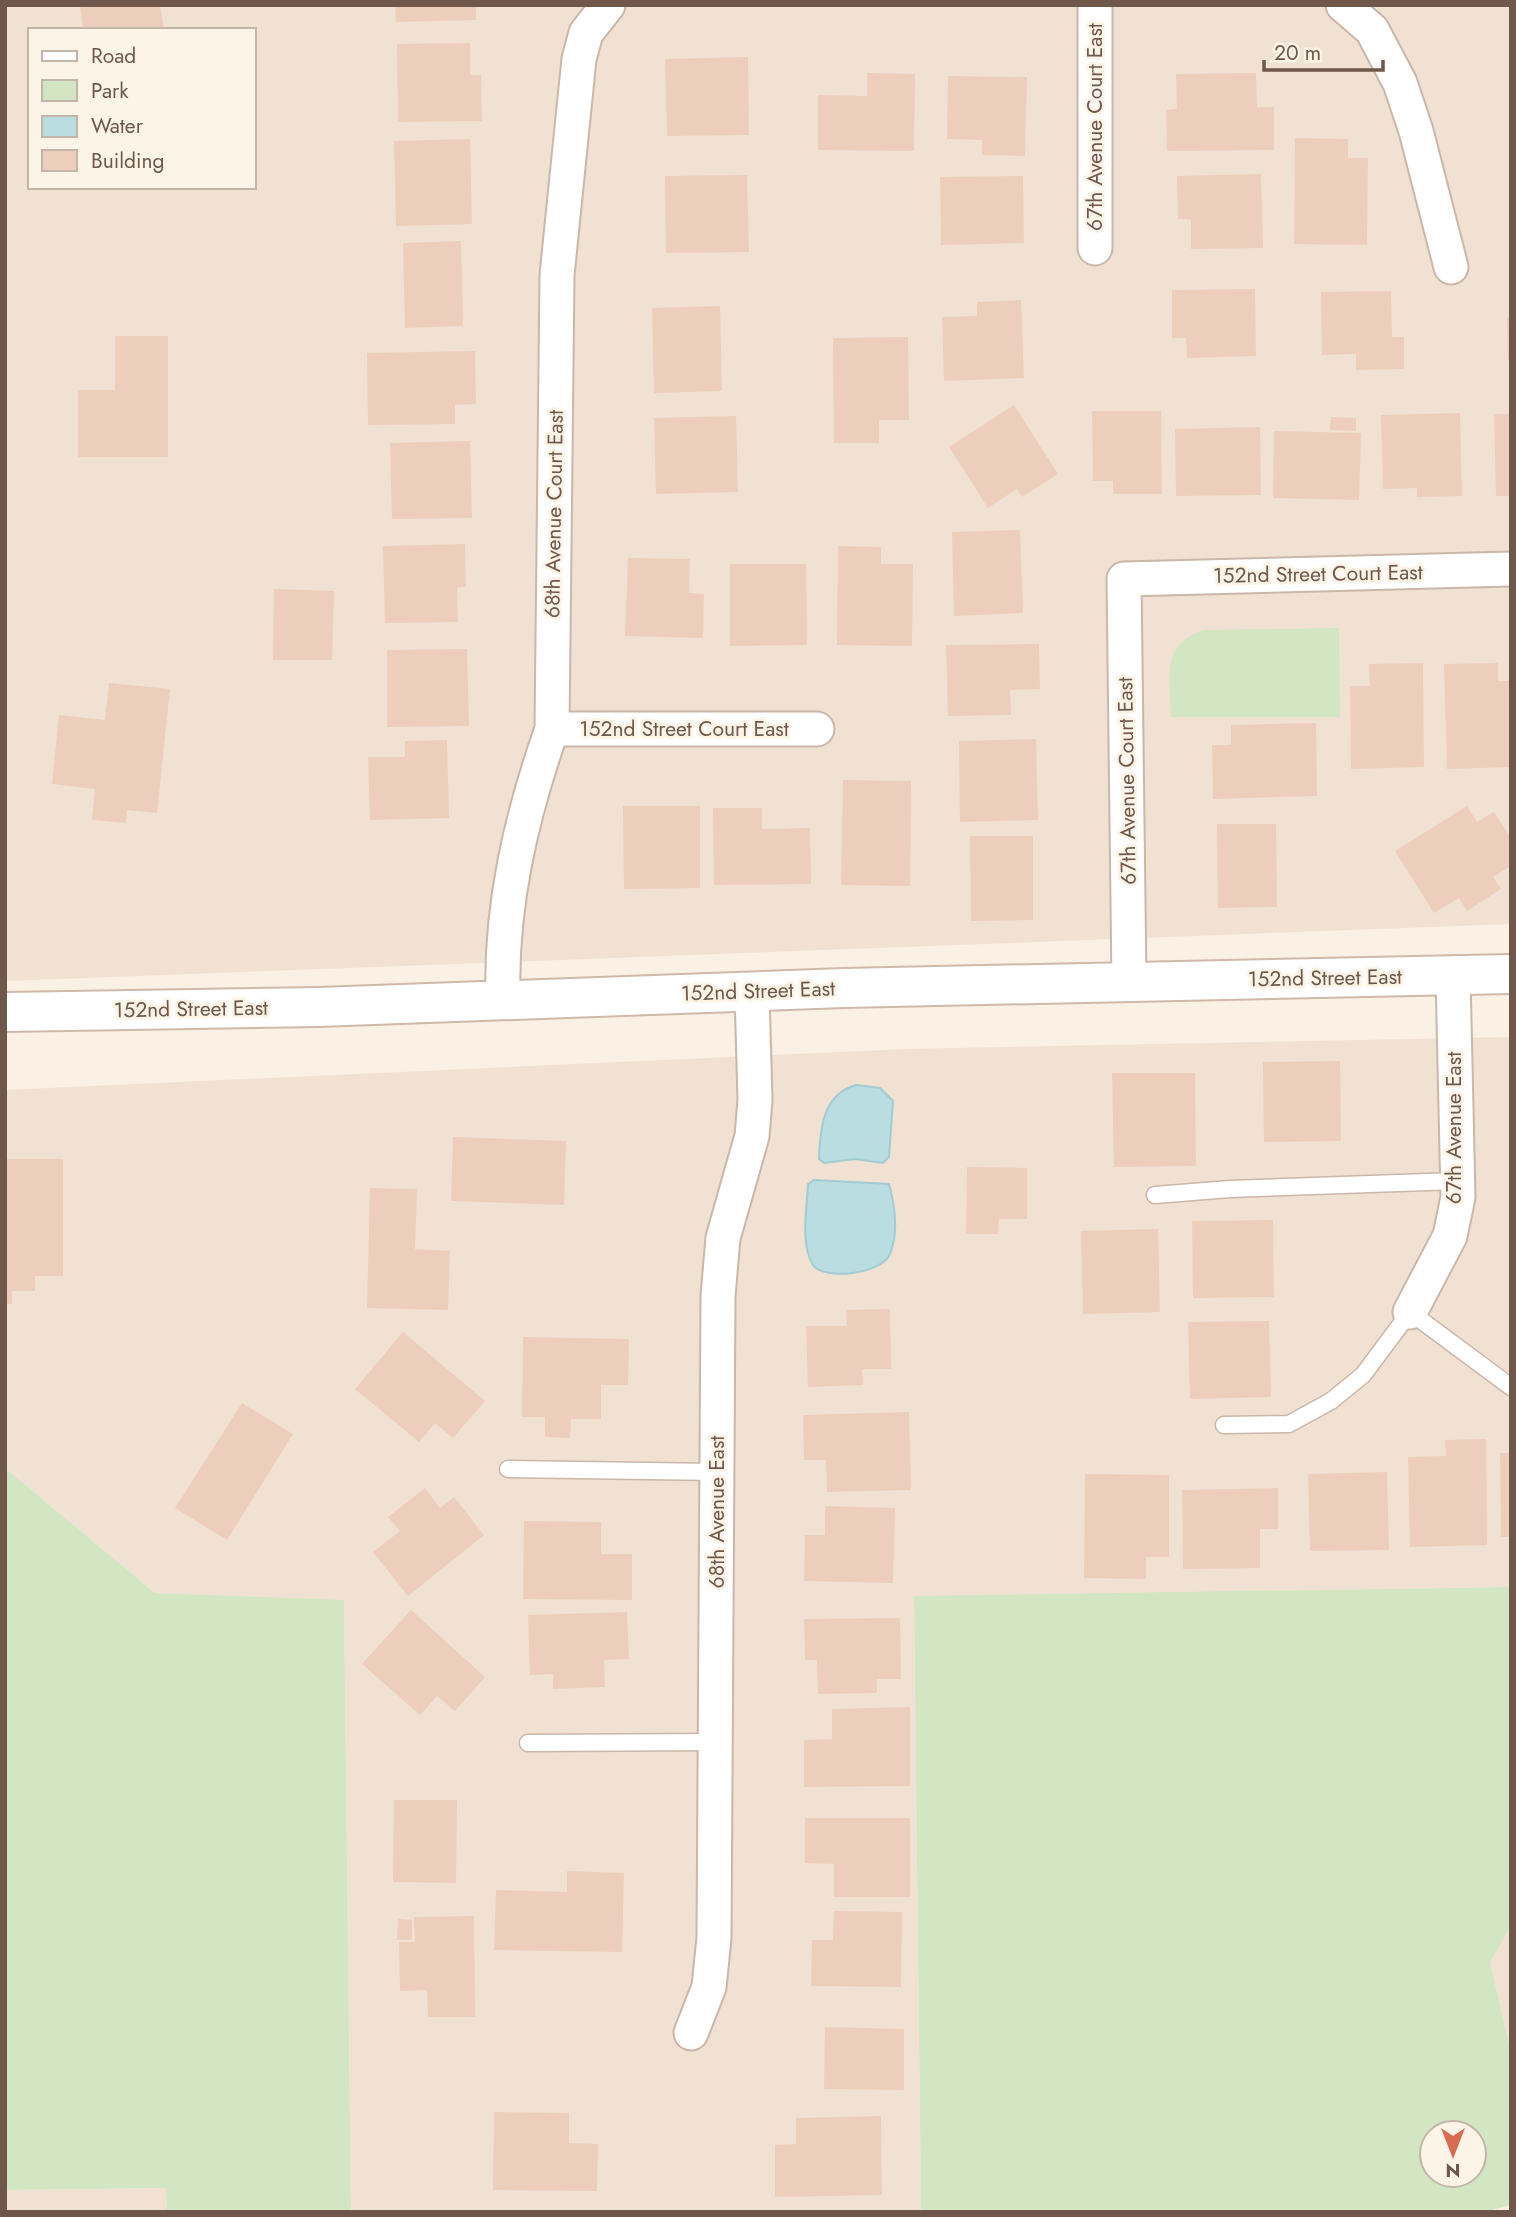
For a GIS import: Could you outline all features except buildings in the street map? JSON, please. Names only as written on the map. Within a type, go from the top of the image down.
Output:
[{"type":"street","name":"67th Avenue Court East","points":[[1094,248],[1095,5]]},
{"type":"street","points":[[1343,5],[1372,30],[1399,83],[1416,131],[1451,267]]},
{"type":"street","name":"68th Avenue Court East","points":[[503,1000],[504,918],[531,788],[552,729],[557,275],[579,60],[586,33],[600,15]]},
{"type":"street","name":"152nd Street Court East","points":[[1124,579],[1511,569]]},
{"type":"street","name":"67th Avenue Court East","points":[[1124,579],[1129,982]]},
{"type":"street","name":"152nd Street Court East","points":[[552,729],[817,729]]},
{"type":"street","name":"152nd Street East","points":[[5,1012],[1511,974]]},
{"type":"street","name":"67th Avenue East","points":[[1410,1312],[1450,1236],[1458,1197],[1452,976]]},
{"type":"street","name":"68th Avenue East","points":[[691,2033],[709,1987],[714,1938],[718,1296],[723,1238],[752,1136],[755,1100],[752,992]]},
{"type":"lane","points":[[1155,1195],[1230,1189],[1456,1181]]},
{"type":"lane","points":[[1224,1424],[1289,1424],[1331,1401],[1363,1375],[1410,1312],[1511,1387]]},
{"type":"lane","points":[[508,1469],[717,1472]]},
{"type":"lane","points":[[528,1743],[716,1742]]},
{"type":"shaded area","points":[[5,5],[1511,5],[1511,924],[5,981]]},
{"type":"shaded area","points":[[1511,1037],[1511,1587],[914,1597],[921,2212],[351,2212],[344,1601],[155,1593],[5,1468],[5,1090],[906,1049]]},
{"type":"shaded area","points":[[1511,1926],[1511,2052],[1490,1962]]},
{"type":"shaded area","points":[[166,2188],[167,2212],[5,2212],[5,2190]]},
{"type":"green space","points":[[1339,628],[1340,717],[1171,717],[1171,664],[1180,644],[1190,636],[1204,630]]},
{"type":"green space","points":[[5,1468],[155,1593],[344,1600],[351,2212],[167,2212],[166,2188],[5,2190]]},
{"type":"green space","points":[[1511,1587],[1511,1926],[1490,1962],[1511,2052],[1511,2205],[1484,2212],[921,2212],[914,1596]]},
{"type":"water","points":[[856,1085],[880,1088],[893,1101],[889,1157],[883,1163],[855,1159],[824,1163],[819,1159],[822,1124],[830,1104],[845,1089]]},
{"type":"water","points":[[814,1180],[889,1184],[895,1228],[893,1246],[885,1261],[865,1270],[840,1274],[819,1270],[813,1265],[807,1247],[805,1226],[808,1184]]}]
